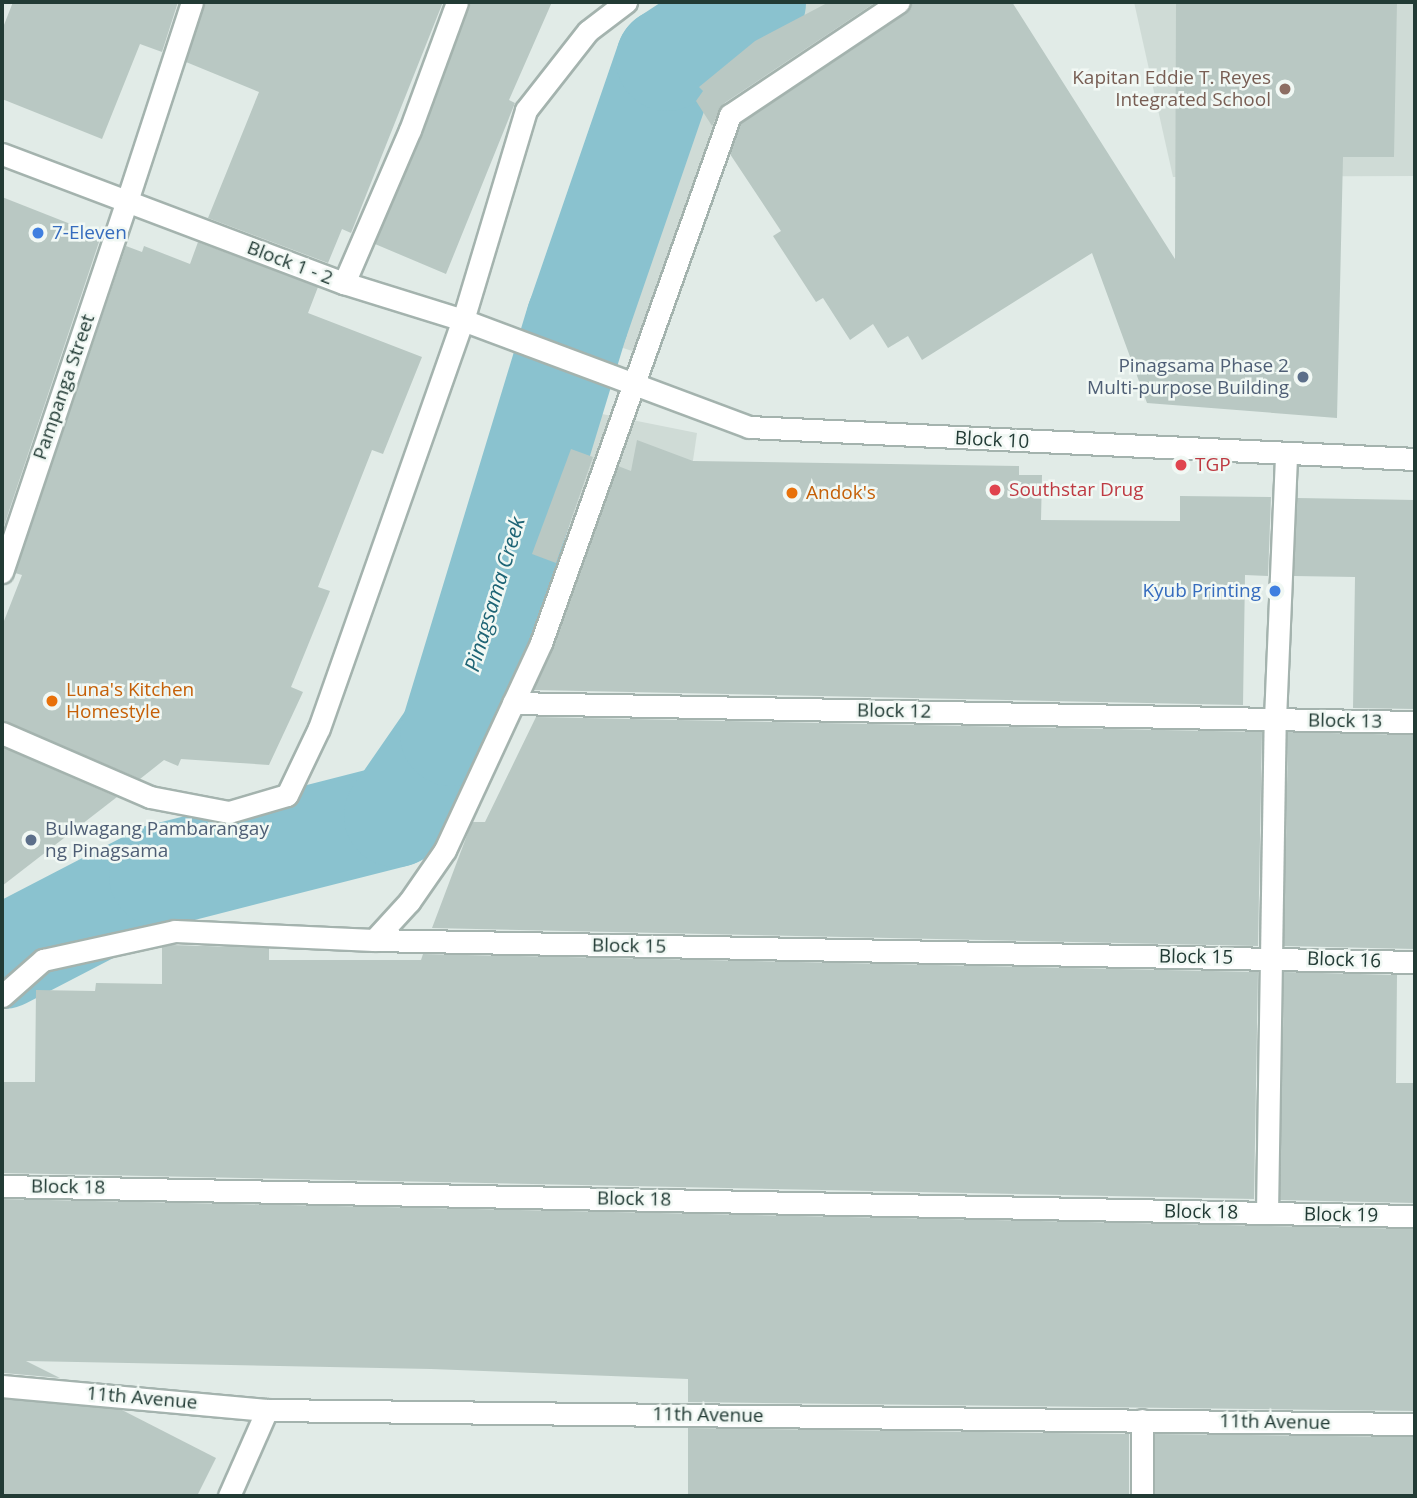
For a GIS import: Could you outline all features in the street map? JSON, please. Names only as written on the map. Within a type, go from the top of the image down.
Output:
[{"type":"street","name":"Pampanga Street","points":[[2,572],[192,2]]},
{"type":"street","points":[[344,283],[410,130],[457,2]]},
{"type":"street","points":[[2,733],[150,797],[229,812],[287,794],[319,728],[463,320],[526,110],[588,31],[626,2]]},
{"type":"street","points":[[374,940],[409,902],[445,850],[541,643],[631,383],[730,114],[899,2]]},
{"type":"street","name":"Block 1 - 2","points":[[2,154],[344,283],[463,320],[580,364]]},
{"type":"street","name":"Block 10","points":[[580,364],[749,427],[1286,455],[1415,459]]},
{"type":"street","points":[[1267,1213],[1275,719],[1286,455]]},
{"type":"street","name":"Block 12","points":[[513,703],[1275,719]]},
{"type":"street","name":"Block 13","points":[[1275,719],[1415,722]]},
{"type":"street","name":"Block 15","points":[[2,996],[43,960],[175,931],[374,940],[1273,959]]},
{"type":"street","name":"Block 16","points":[[1273,959],[1415,962]]},
{"type":"street","name":"Block 18","points":[[2,1186],[1267,1213]]},
{"type":"street","name":"Block 19","points":[[1267,1213],[1415,1216]]},
{"type":"street","name":"11th Avenue","points":[[2,1385],[267,1410],[1415,1424]]},
{"type":"street","points":[[229,1496],[267,1410]]},
{"type":"street","points":[[1142,1420],[1142,1496]]},
{"type":"shaded area","points":[[801,2],[875,2],[726,97],[654,358],[592,338],[686,80]]},
{"type":"shaded area","name":"Kapitan Eddie T. Reyes Integrated School","points":[[1134,2],[1415,2],[1415,176],[1173,177]]},
{"type":"shaded area","points":[[582,410],[697,433],[684,522],[576,643],[505,630]]},
{"type":"building","points":[[13,2],[178,2],[162,52],[140,44],[102,139],[2,99],[2,30]]},
{"type":"building","points":[[205,2],[443,2],[351,233],[342,229],[328,263],[208,218],[259,92],[186,62]]},
{"type":"building","points":[[470,2],[552,2],[509,100],[515,103],[446,274],[375,244],[422,135]]},
{"type":"building","points":[[829,2],[876,2],[723,104],[712,126],[696,101],[703,91],[699,87],[755,41]]},
{"type":"building","points":[[912,2],[1012,2],[1175,259],[1176,2],[1397,2],[1394,157],[1343,157],[1337,418],[1147,403],[1092,253],[922,360],[908,336],[888,348],[873,324],[850,340],[823,298],[816,302],[773,236],[781,231],[730,154],[741,123],[906,13]]},
{"type":"building","points":[[2,197],[101,236],[2,532]]},
{"type":"building","points":[[198,242],[318,287],[308,313],[422,357],[383,454],[372,450],[318,587],[330,591],[291,687],[303,692],[269,765],[181,759],[178,766],[164,760],[140,779],[2,720],[2,626],[22,575],[15,573],[126,246],[142,252],[144,246],[190,264]]},
{"type":"building","points":[[637,440],[693,461],[1019,466],[1019,475],[1042,475],[1041,520],[1180,521],[1180,496],[1271,497],[1268,576],[1245,575],[1243,705],[534,690],[618,466],[631,471]]},
{"type":"building","points":[[571,449],[593,457],[556,563],[532,554]]},
{"type":"building","points":[[1297,498],[1415,500],[1415,709],[1353,708],[1355,577],[1294,576]]},
{"type":"building","points":[[536,717],[1262,732],[1258,946],[432,928],[472,822],[485,822]]},
{"type":"building","points":[[1288,732],[1415,735],[1415,949],[1284,946]]},
{"type":"building","points":[[2,747],[117,797],[2,886]]},
{"type":"building","points":[[162,947],[269,948],[269,960],[421,960],[423,954],[1258,972],[1254,1199],[2,1173],[2,1082],[35,1082],[36,990],[95,991],[96,983],[162,984]]},
{"type":"building","points":[[1284,972],[1397,975],[1396,1083],[1415,1083],[1415,1203],[1280,1200]]},
{"type":"building","points":[[2,1199],[1415,1229],[1415,1411],[688,1402],[688,1379],[431,1369],[26,1361],[60,1378],[4,1373]]},
{"type":"building","points":[[4,1399],[122,1410],[216,1458],[197,1496],[4,1496]]},
{"type":"building","points":[[688,1428],[1129,1434],[1129,1496],[688,1496]]},
{"type":"building","points":[[1155,1434],[1415,1437],[1415,1496],[1155,1496]]},
{"type":"waterway","name":"Pinagsama Creek","points":[[2,957],[160,875],[395,815],[451,734],[577,320],[667,59],[754,2]]},
{"type":"place","name":"Kapitan Eddie T. Reyes Integrated School","points":[[1285,89]]},
{"type":"place","name":"7-Eleven","points":[[38,233]]},
{"type":"place","name":"Pinagsama Phase 2 Multi-purpose Building","points":[[1303,377]]},
{"type":"place","name":"TGP","points":[[1181,465]]},
{"type":"place","name":"Southstar Drug","points":[[995,490]]},
{"type":"place","name":"Andok's","points":[[792,493]]},
{"type":"place","name":"Kyub Printing","points":[[1275,591]]},
{"type":"place","name":"Luna's Kitchen Homestyle","points":[[52,701]]},
{"type":"place","name":"Bulwagang Pambarangay ng Pinagsama","points":[[31,840]]}]
